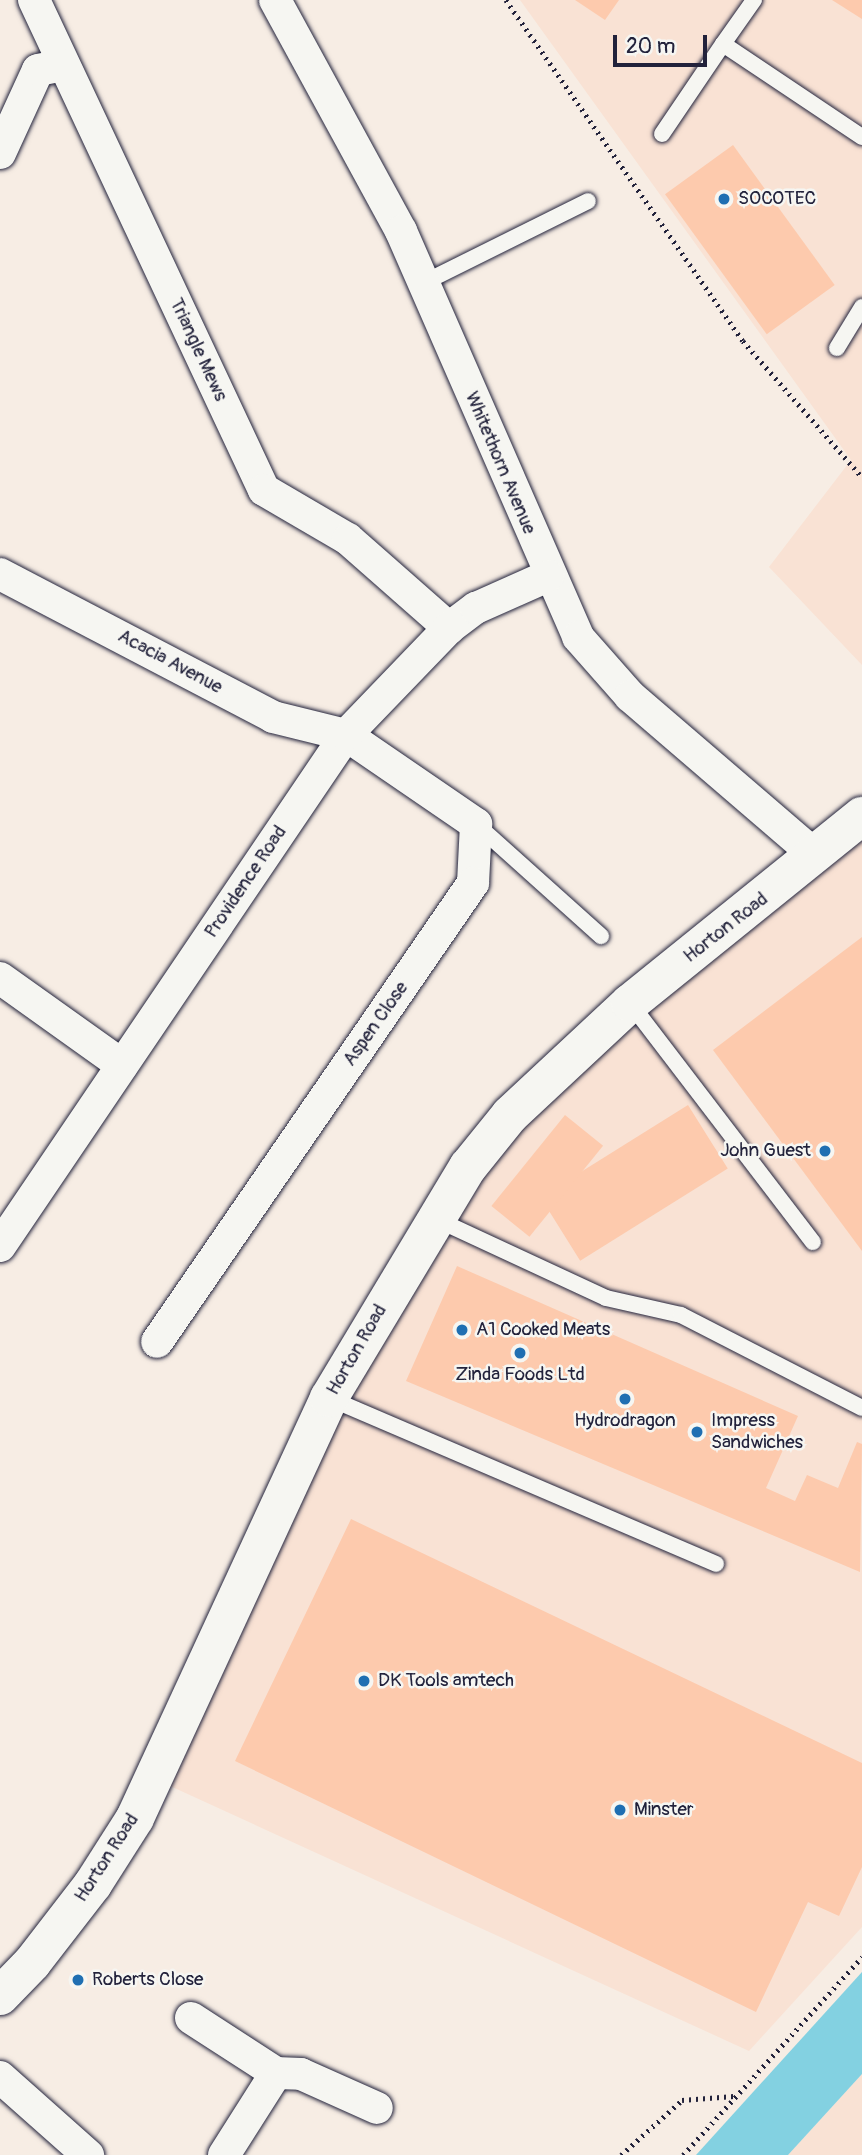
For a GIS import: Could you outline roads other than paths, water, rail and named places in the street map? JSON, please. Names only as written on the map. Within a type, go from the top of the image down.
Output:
[{"type":"street","name":"Triangle Mews","points":[[34,0],[264,490],[348,540],[449,628]]},
{"type":"street","name":"Whitethorn Avenue","points":[[275,0],[401,232],[548,576],[578,637],[630,696],[816,856]]},
{"type":"street","points":[[0,153],[38,70],[64,65]]},
{"type":"street","name":"Acacia Avenue","points":[[0,574],[273,717],[346,735]]},
{"type":"street","name":"Providence Road","points":[[0,1246],[346,735],[449,628],[476,608],[548,576]]},
{"type":"street","points":[[346,735],[476,824]]},
{"type":"street","name":"Horton Road","points":[[0,1996],[32,1963],[93,1884],[135,1818],[329,1398],[468,1167],[510,1115],[631,1003],[816,856],[862,816]]},
{"type":"street","name":"Aspen Close","points":[[157,1342],[473,883],[476,824]]},
{"type":"street","points":[[0,978],[122,1065]]},
{"type":"street","points":[[191,2018],[276,2073],[301,2074],[377,2108]]},
{"type":"street","points":[[224,2155],[276,2073]]},
{"type":"street","points":[[0,2077],[88,2155]]},
{"type":"lane","points":[[662,134],[754,0]]},
{"type":"lane","points":[[723,44],[862,137]]},
{"type":"lane","points":[[423,283],[588,201]]},
{"type":"lane","points":[[837,348],[862,307]]},
{"type":"lane","points":[[476,824],[601,936]]},
{"type":"lane","points":[[631,1003],[813,1242]]},
{"type":"lane","points":[[436,1219],[607,1298],[681,1315],[862,1408]]},
{"type":"lane","points":[[329,1398],[716,1564]]},
{"type":"water","points":[[862,1972],[862,2074],[788,2155],[696,2155]]},
{"type":"place","name":"SOCOTEC","points":[[724,199]]},
{"type":"place","name":"John Guest","points":[[825,1151]]},
{"type":"place","name":"A1 Cooked Meats","points":[[462,1330]]},
{"type":"place","name":"Zinda Foods Ltd","points":[[520,1353]]},
{"type":"place","name":"Hydrodragon","points":[[625,1399]]},
{"type":"place","name":"Impress Sandwiches","points":[[697,1432]]},
{"type":"place","name":"DK Tools amtech","points":[[364,1681]]},
{"type":"place","name":"Minster","points":[[620,1810]]},
{"type":"place","name":"Roberts Close","points":[[78,1980]]}]
